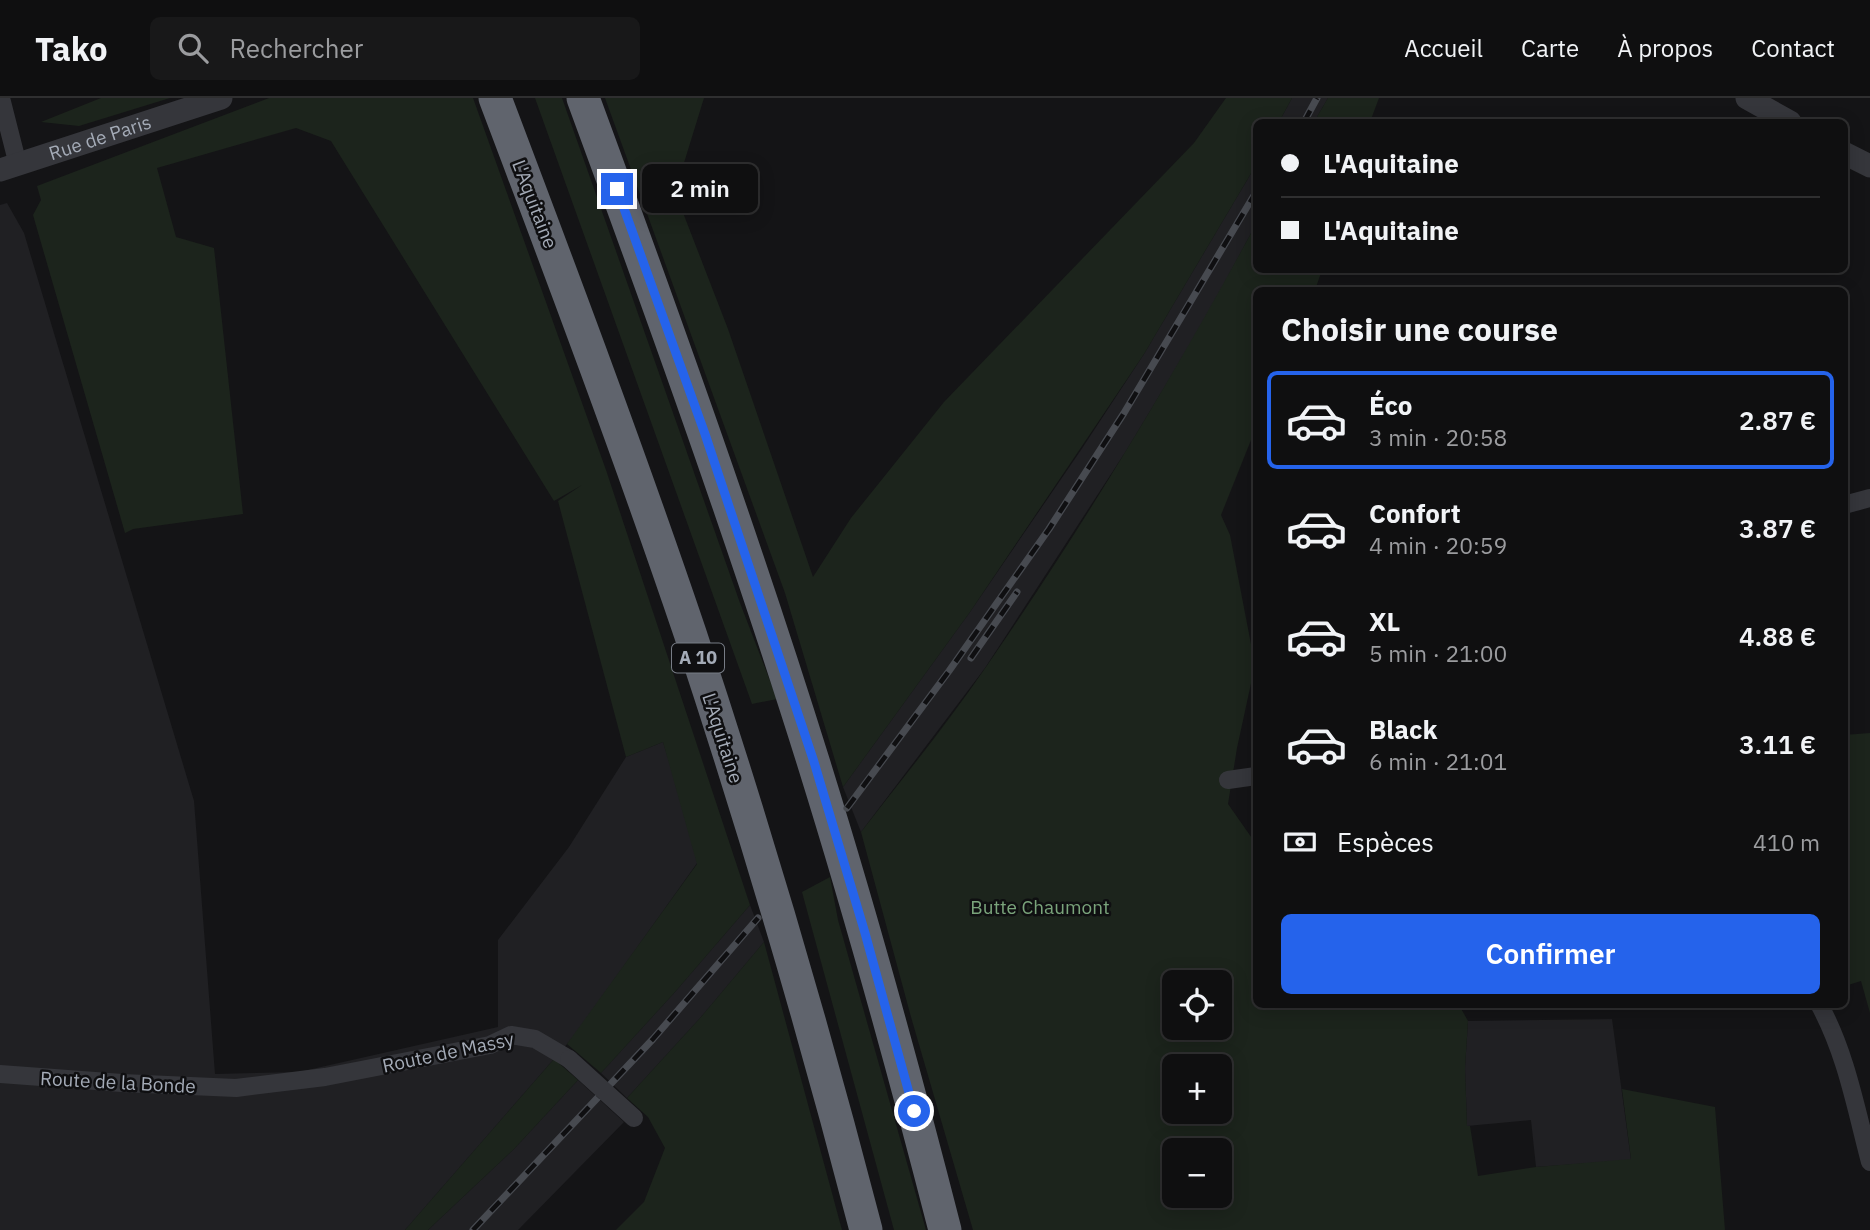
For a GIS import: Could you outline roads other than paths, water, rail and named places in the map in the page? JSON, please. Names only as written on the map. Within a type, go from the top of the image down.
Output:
[{"type":"highway","name":"L'Aquitaine","points":[[495,98],[601,380],[690,634],[793,966],[866,1230]]},
{"type":"highway","points":[[583,98],[705,434],[814,762],[865,933],[945,1230]]},
{"type":"street","points":[[1,98],[9,167]]},
{"type":"street","name":"Rue de Paris","points":[[9,167],[221,98]]},
{"type":"street","points":[[1748,98],[1785,119]]},
{"type":"street","points":[[1848,155],[1870,166]]},
{"type":"street","points":[[1848,504],[1870,498]]},
{"type":"street","points":[[1228,780],[1253,776]]},
{"type":"street","points":[[1821,1008],[1844,1062],[1870,1162]]},
{"type":"street","name":"Route de Massy","points":[[236,1088],[325,1077],[490,1045],[512,1035],[535,1039],[569,1059],[634,1118]]},
{"type":"street","name":"Route de la Bonde","points":[[0,1074],[236,1088]]},
{"type":"railway","points":[[1306,119],[1317,98]]},
{"type":"railway","points":[[847,808],[949,671],[1049,529],[1124,413],[1253,197]]},
{"type":"railway","points":[[971,658],[1017,592]]},
{"type":"railway","points":[[473,1230],[653,1039],[758,918]]},
{"type":"park label","name":"Butte Chaumont","points":[[1040,907]]}]
